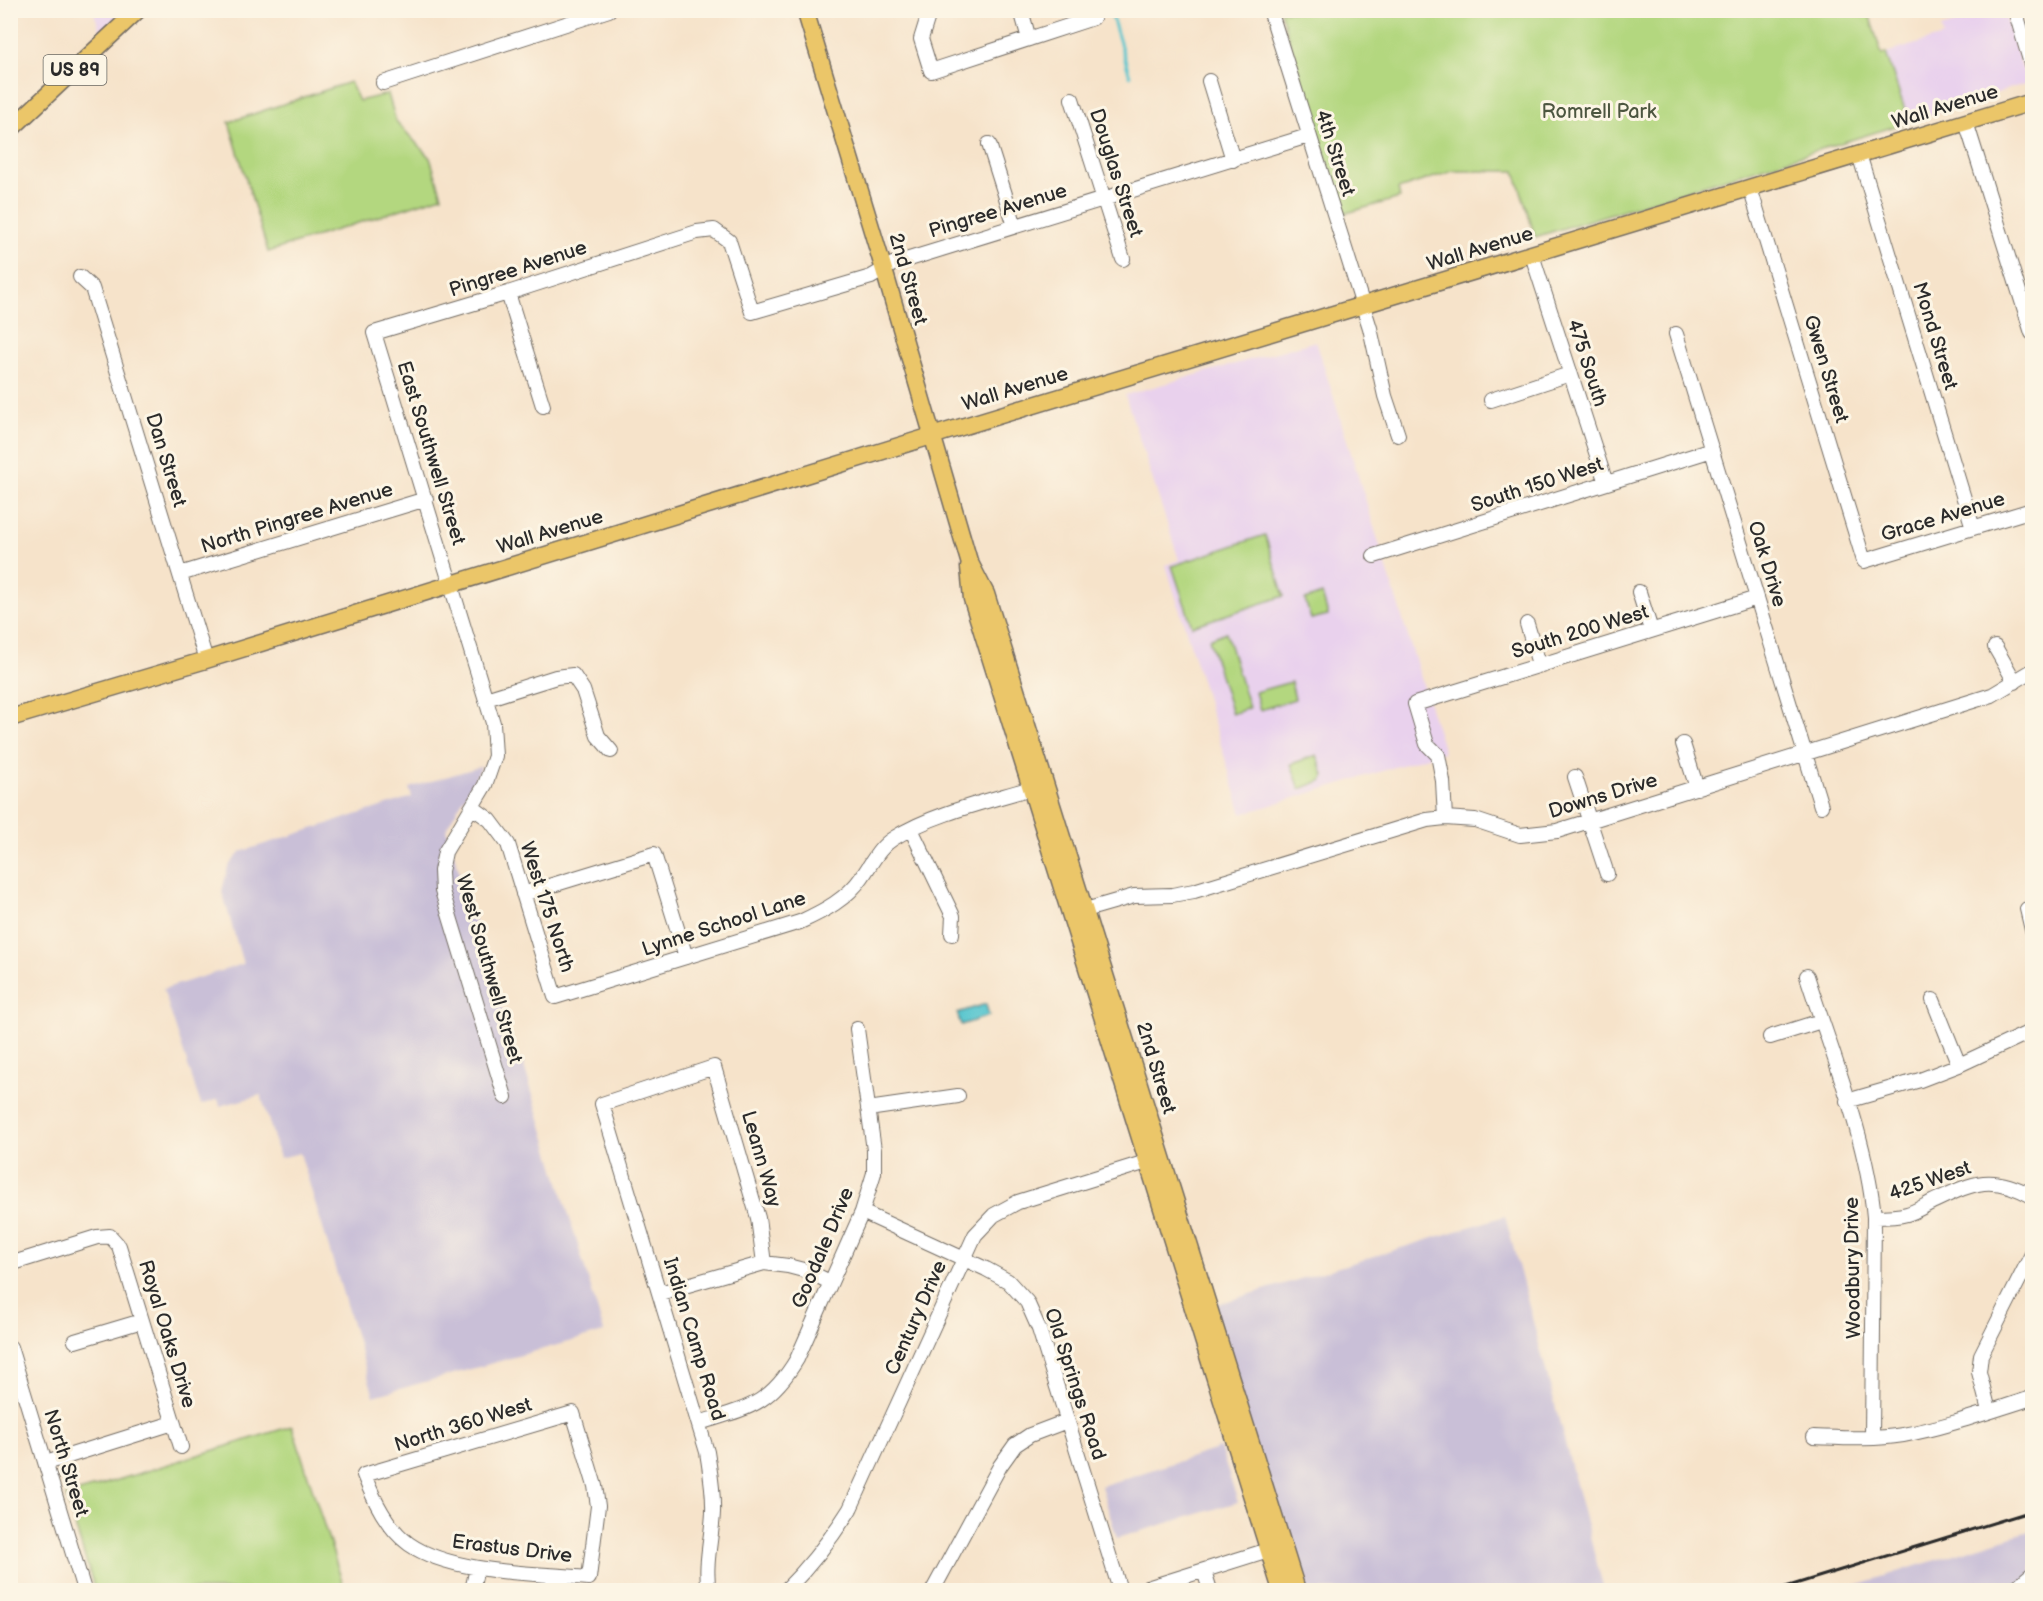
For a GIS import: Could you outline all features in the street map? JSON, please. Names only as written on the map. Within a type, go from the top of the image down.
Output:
[{"type":"main road","name":"US 89","points":[[10,130],[138,10]]},
{"type":"main road","name":"2nd Street","points":[[805,10],[969,561],[986,594],[1038,786],[1154,1159],[1276,1548],[1297,1590]]},
{"type":"main road","name":"Wall Avenue","points":[[10,718],[2032,102]]},
{"type":"main road","name":"2nd Street","points":[[1276,1548],[1281,1590]]},
{"type":"street","points":[[383,83],[609,10]]},
{"type":"street","points":[[930,10],[921,39],[931,71],[1093,18],[1097,10]]},
{"type":"street","points":[[1020,10],[1029,39]]},
{"type":"street","name":"4th Street","points":[[1270,10],[1363,306],[1385,396],[1398,435]]},
{"type":"street","points":[[2015,10],[2032,67]]},
{"type":"street","points":[[1209,81],[1233,160]]},
{"type":"street","name":"Douglas Street","points":[[1072,99],[1123,259]]},
{"type":"street","points":[[1966,122],[2032,333]]},
{"type":"street","name":"Pingree Avenue","points":[[374,333],[508,293],[697,232],[714,230],[729,241],[752,312],[871,277],[893,264],[1308,136]]},
{"type":"street","points":[[989,144],[1015,226]]},
{"type":"street","name":"Mond Street","points":[[1859,154],[1973,528]]},
{"type":"street","name":"Gwen Street","points":[[1750,188],[1864,561]]},
{"type":"street","name":"475 South","points":[[1532,255],[1606,483]]},
{"type":"street","name":"Dan Street","points":[[80,277],[92,288],[206,660]]},
{"type":"street","points":[[508,293],[543,406]]},
{"type":"street","name":"East Southwell Street","points":[[374,333],[451,584]]},
{"type":"street","name":"Oak Drive","points":[[1676,334],[1821,806]]},
{"type":"street","points":[[1491,400],[1570,374]]},
{"type":"street","name":"South 150 West","points":[[1374,556],[1712,450]]},
{"type":"street","name":"North Pingree Avenue","points":[[180,574],[426,499]]},
{"type":"street","name":"Grace Avenue","points":[[1864,561],[2032,510]]},
{"type":"street","name":"West Southwell Street","points":[[451,584],[493,723],[495,756],[485,785],[445,852],[441,871],[442,891],[505,1097]]},
{"type":"street","points":[[1639,592],[1651,630]]},
{"type":"street","name":"South 200 West","points":[[1445,818],[1443,781],[1438,755],[1427,744],[1415,704],[1757,597]]},
{"type":"street","points":[[1527,624],[1539,664]]},
{"type":"street","points":[[1995,647],[2015,682]]},
{"type":"street","name":"Downs Drive","points":[[1078,913],[1134,896],[1172,895],[1194,891],[1427,820],[1445,818],[1475,820],[1520,834],[1557,831],[1992,695],[2032,671]]},
{"type":"street","points":[[486,699],[556,677],[573,675],[583,690],[598,736],[611,751]]},
{"type":"street","points":[[1683,744],[1697,788]]},
{"type":"street","points":[[1575,777],[1606,874]]},
{"type":"street","name":"Lynne School Lane","points":[[555,997],[800,922],[823,912],[843,898],[861,878],[876,855],[892,839],[926,821],[1038,786]]},
{"type":"street","name":"West 175 North","points":[[472,807],[490,820],[508,844],[555,997]]},
{"type":"street","points":[[911,829],[953,916],[952,934]]},
{"type":"street","points":[[523,894],[654,854],[686,957]]},
{"type":"street","points":[[2027,909],[2032,930]]},
{"type":"street","name":"Woodbury Drive","points":[[1807,976],[1871,1185],[1874,1217],[1872,1437]]},
{"type":"street","points":[[1933,1000],[1959,1065]]},
{"type":"street","points":[[1770,1037],[1821,1021]]},
{"type":"street","name":"Goodale Drive","points":[[699,1423],[749,1407],[765,1399],[788,1374],[862,1212],[874,1173],[874,1150],[857,1029]]},
{"type":"street","points":[[1847,1101],[1920,1080],[1959,1065],[2032,1031]]},
{"type":"street","name":"Leann Way","points":[[602,1104],[714,1067],[759,1218],[764,1263]]},
{"type":"street","points":[[868,1109],[958,1096]]},
{"type":"street","name":"Indian Camp Road","points":[[602,1104],[707,1452],[712,1483],[713,1512],[706,1579],[709,1590]]},
{"type":"street","name":"Century Drive","points":[[786,1590],[824,1548],[850,1509],[975,1235],[994,1215],[1018,1202],[1154,1159]]},
{"type":"street","name":"425 West","points":[[1874,1217],[1896,1217],[1910,1214],[1967,1185],[1982,1182],[2001,1183],[2032,1196]]},
{"type":"street","name":"Old Springs Road","points":[[862,1212],[1008,1281],[1028,1302],[1039,1329],[1120,1590]]},
{"type":"street","name":"Royal Oaks Drive","points":[[10,1264],[97,1237],[110,1236],[119,1246],[181,1447]]},
{"type":"street","points":[[1989,1411],[1978,1372],[1981,1355],[2032,1254]]},
{"type":"street","points":[[660,1293],[764,1263],[807,1271],[830,1282]]},
{"type":"street","points":[[75,1341],[142,1321]]},
{"type":"street","name":"North Street","points":[[10,1347],[84,1590]]},
{"type":"street","points":[[1814,1437],[1900,1435],[1931,1429],[2032,1398]]},
{"type":"street","name":"North 360 West","points":[[364,1475],[573,1413],[595,1486],[598,1506],[589,1578]]},
{"type":"street","points":[[933,1590],[995,1474],[1015,1446],[1030,1435],[1067,1421]]},
{"type":"street","points":[[46,1464],[173,1423]]},
{"type":"street","name":"Erastus Drive","points":[[364,1475],[380,1509],[393,1528],[407,1543],[429,1556],[477,1568],[589,1578]]},
{"type":"street","points":[[1141,1590],[1276,1548]]},
{"type":"street","points":[[472,1590],[477,1568]]},
{"type":"street","points":[[1204,1571],[1210,1590]]},
{"type":"street","points":[[2013,1590],[2032,1574]]},
{"type":"shaded area","points":[[93,10],[127,11],[101,33]]},
{"type":"shaded area","points":[[2004,11],[2027,83],[1909,122],[1886,53],[1943,36],[1941,28]]},
{"type":"shaded area","points":[[1316,341],[1444,752],[1242,814],[1166,565],[1179,560],[1125,395]]},
{"type":"shaded area","points":[[482,766],[446,829],[518,1060],[522,1059],[604,1332],[374,1396],[300,1153],[280,1158],[261,1095],[220,1106],[218,1099],[201,1105],[163,989],[243,964],[222,891],[228,867],[240,852],[412,797],[409,788]]},
{"type":"shaded area","points":[[1505,1216],[1604,1590],[1300,1590],[1212,1306]]},
{"type":"shaded area","points":[[1220,1448],[1238,1502],[1117,1538],[1101,1486]]},
{"type":"shaded area","points":[[2032,1530],[2032,1590],[1840,1590]]},
{"type":"green space","name":"Romrell Park","points":[[1280,11],[1868,11],[1882,55],[1886,53],[1909,122],[1535,237],[1515,171],[1453,171],[1398,189],[1400,198],[1343,214]]},
{"type":"green space","points":[[350,82],[359,101],[388,94],[396,121],[430,158],[442,196],[268,252],[229,122]]},
{"type":"green space","points":[[1265,535],[1284,596],[1192,626],[1172,566]]},
{"type":"green space","points":[[1322,594],[1328,615],[1311,619],[1305,600]]},
{"type":"green space","points":[[1226,632],[1249,708],[1232,714],[1209,639]]},
{"type":"green space","points":[[1291,682],[1295,699],[1260,710],[1255,692]]},
{"type":"green space","points":[[1317,755],[1324,775],[1323,780],[1300,789],[1291,764]]},
{"type":"green space","points":[[292,1426],[345,1590],[95,1590],[66,1496]]},
{"type":"water","points":[[986,1004],[989,1016],[961,1025],[957,1013]]},
{"type":"waterway","points":[[1110,10],[1130,76]]},
{"type":"railway","points":[[1776,1590],[2032,1511]]}]
